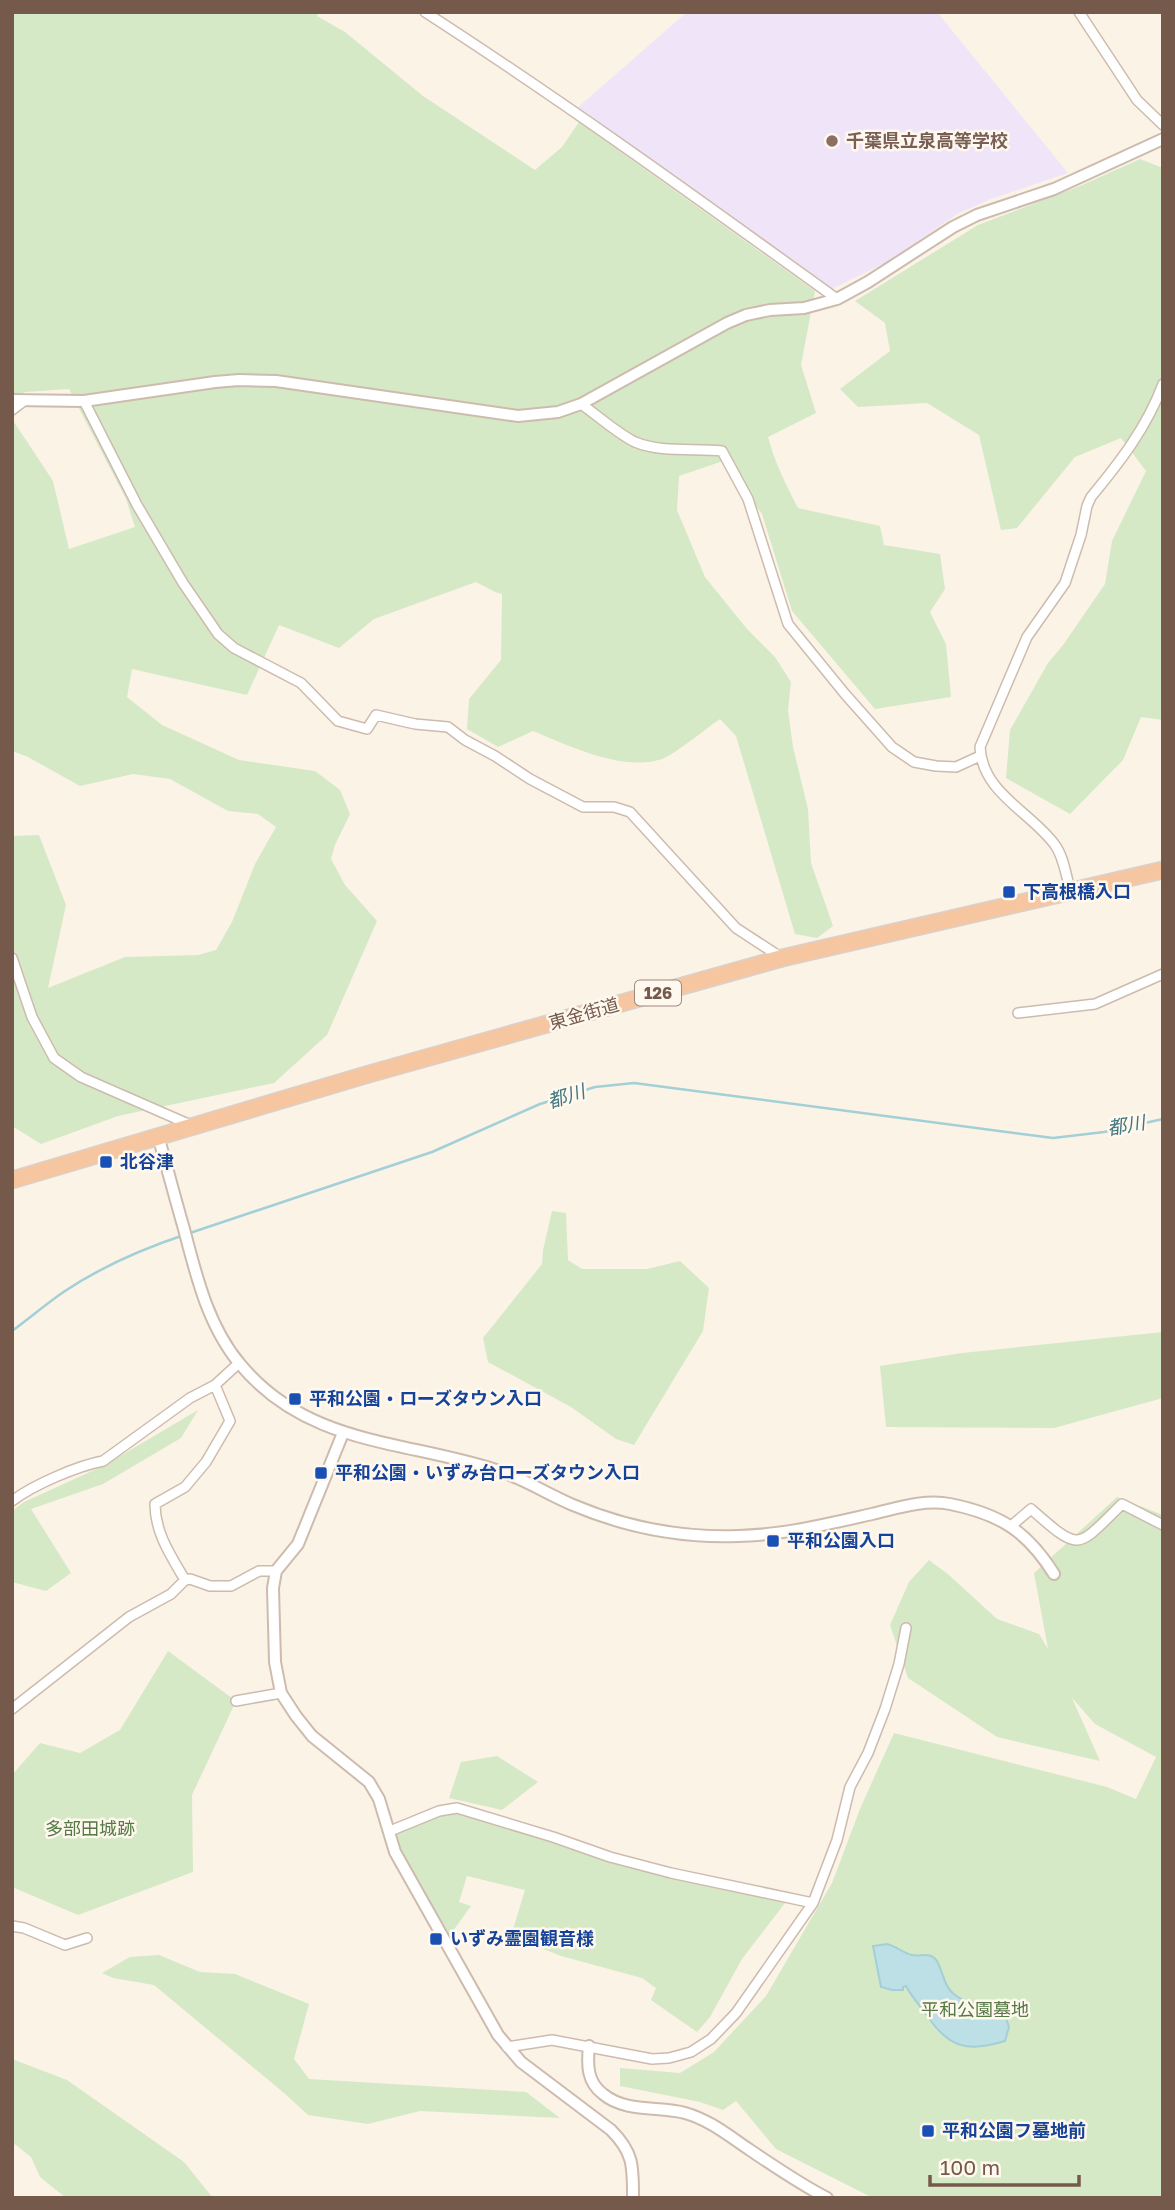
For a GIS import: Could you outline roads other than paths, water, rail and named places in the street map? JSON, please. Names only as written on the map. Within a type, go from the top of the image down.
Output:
[{"type":"highway","name":"東金街道","points":[[12,1180],[782,958],[1163,870]]},
{"type":"street","points":[[425,12],[623,144],[837,299]]},
{"type":"street","points":[[1079,12],[1137,100],[1163,125]]},
{"type":"street","points":[[12,410],[18,401],[84,401],[239,380],[276,381],[518,416],[558,412],[581,404],[746,315],[804,307],[837,299],[977,215],[1054,189],[1163,139]]},
{"type":"street","points":[[1071,892],[1058,849],[990,779],[980,756],[981,741],[1001,702],[1027,637],[1065,583],[1091,497],[1140,432],[1154,409],[1163,384]]},
{"type":"street","points":[[84,401],[137,505],[183,583],[218,634],[234,648],[301,683],[338,720],[367,729],[376,715],[448,727],[530,779],[583,807],[614,807],[630,812],[736,928],[782,958]]},
{"type":"street","points":[[581,404],[634,441],[654,448],[722,451],[748,499],[788,624],[845,694],[892,747],[914,762],[956,766],[980,756]]},
{"type":"street","points":[[12,958],[32,1017],[54,1058],[81,1077],[193,1126]]},
{"type":"street","points":[[1018,1013],[1095,1004],[1163,974]]},
{"type":"street","points":[[158,1136],[207,1306],[226,1343],[239,1363],[256,1381],[289,1407],[317,1423],[368,1440],[464,1459],[510,1474],[584,1509],[643,1528],[668,1532],[709,1536],[777,1533],[919,1503],[947,1503],[988,1514],[1011,1526],[1043,1558],[1054,1574]]},
{"type":"street","points":[[12,1501],[25,1491],[89,1464],[103,1461],[190,1398],[215,1385],[239,1363]]},
{"type":"street","points":[[185,1580],[163,1542],[155,1518],[155,1504],[185,1487],[206,1462],[229,1421],[215,1385]]},
{"type":"street","points":[[343,1433],[298,1544],[276,1571],[273,1588],[275,1662],[281,1693],[312,1736],[369,1782],[380,1800],[395,1852],[402,1866],[490,2022],[507,2047],[521,2062],[622,2141],[633,2168],[633,2198]]},
{"type":"street","points":[[1011,1526],[1031,1509],[1060,1534],[1074,1542],[1091,1534],[1122,1504],[1163,1525]]},
{"type":"street","points":[[12,1709],[129,1617],[171,1594],[185,1580],[190,1579],[210,1586],[231,1586],[259,1571],[276,1571]]},
{"type":"street","points":[[507,2047],[552,2039],[652,2059],[670,2058],[691,2052],[710,2039],[736,2012],[813,1903],[837,1840],[850,1787],[868,1754],[885,1709],[899,1664],[906,1628]]},
{"type":"street","points":[[236,1701],[281,1693]]},
{"type":"street","points":[[390,1831],[439,1811],[457,1808],[610,1857],[671,1873],[813,1903]]},
{"type":"street","points":[[12,1926],[24,1928],[65,1945],[87,1938]]},
{"type":"street","points":[[589,2046],[587,2063],[591,2080],[601,2093],[612,2101],[683,2112],[707,2121],[776,2168],[827,2198]]},
{"type":"water","points":[[887,1944],[912,1955],[932,1956],[951,1992],[968,2002],[1005,2015],[1009,2027],[1005,2041],[971,2047],[953,2042],[936,2028],[906,1986],[903,1990],[881,1987],[873,1946]]},
{"type":"waterway","name":"都川","points":[[190,1233],[432,1152],[540,1104],[595,1087],[634,1083],[1053,1138],[1104,1132],[1163,1119]]},
{"type":"waterway","name":"都川","points":[[12,1331],[58,1296],[107,1266],[184,1235]]},
{"type":"place","name":"千葉県立泉高等学校","points":[[832,141]]},
{"type":"place","name":"下高根橋入口","points":[[1009,892]]},
{"type":"place","name":"北谷津","points":[[106,1162]]},
{"type":"place","name":"平和公園・ローズタウン入口","points":[[295,1399]]},
{"type":"place","name":"平和公園・いずみ台ローズタウン入口","points":[[321,1473]]},
{"type":"place","name":"平和公園入口","points":[[773,1541]]},
{"type":"place","name":"いずみ霊園観音様","points":[[436,1939]]},
{"type":"place","name":"平和公園フ墓地前","points":[[928,2131]]},
{"type":"park label","name":"多部田城跡","points":[[90,1829]]},
{"type":"park label","name":"平和公園墓地","points":[[975,2010]]}]
